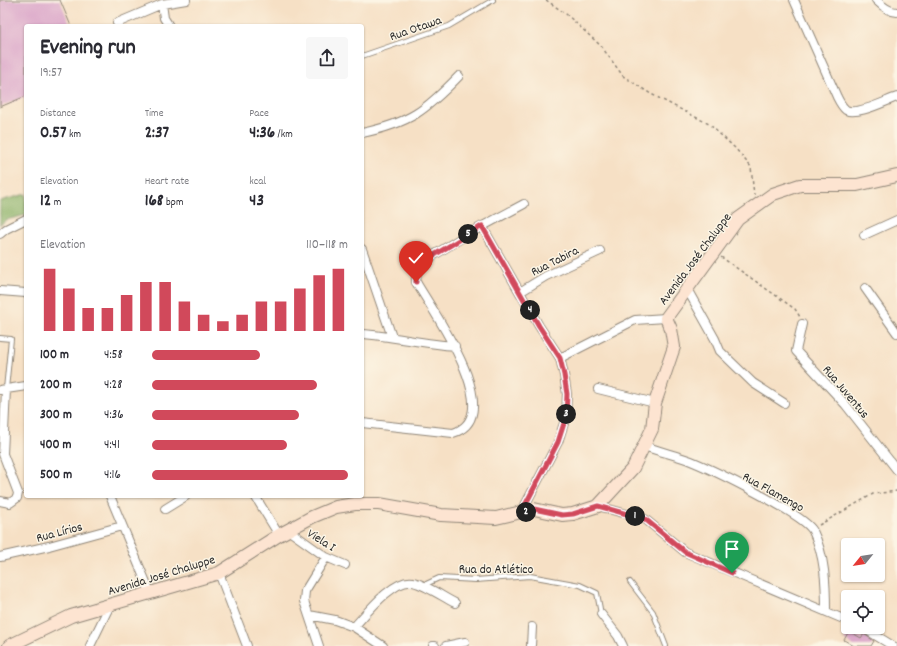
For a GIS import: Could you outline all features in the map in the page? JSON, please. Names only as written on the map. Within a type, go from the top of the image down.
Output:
[{"type":"street","points":[[117,22],[164,2],[186,0]]},
{"type":"street","points":[[794,0],[837,97],[844,109],[851,112],[861,110],[897,97]]},
{"type":"street","points":[[876,0],[881,5],[897,12]]},
{"type":"street","points":[[164,2],[164,18],[168,24]]},
{"type":"street","points":[[364,133],[389,127],[416,115],[436,99],[459,76]]},
{"type":"street","name":"Avenida José Chaluppe","points":[[9,646],[71,616],[111,603],[189,583],[219,573],[283,533],[312,517],[336,507],[355,504],[379,504],[441,515],[496,518],[534,509],[562,515],[573,514],[598,506],[632,468],[645,446],[652,429],[655,403],[674,347],[671,329],[666,318],[738,219],[773,194],[788,188],[800,185],[857,185],[897,176]]},
{"type":"street","points":[[364,423],[440,433],[453,433],[463,430],[470,421],[473,409],[472,392],[455,346],[416,282],[415,275],[417,268],[423,262],[482,226],[524,204]]},
{"type":"street","points":[[0,234],[6,229],[24,220]]},
{"type":"street","points":[[864,235],[897,220]]},
{"type":"street","points":[[482,226],[560,358],[567,394],[566,417],[558,442],[521,513]]},
{"type":"street","name":"Rua Tabira","points":[[520,292],[546,276],[600,251]]},
{"type":"street","points":[[364,255],[392,336]]},
{"type":"street","points":[[865,288],[897,333]]},
{"type":"street","points":[[687,289],[715,339],[720,351],[753,382],[784,403]]},
{"type":"street","points":[[0,291],[24,293]]},
{"type":"street","points":[[560,358],[636,320],[666,318]]},
{"type":"street","name":"Rua Juventus","points":[[802,324],[796,350],[845,404],[897,470]]},
{"type":"street","points":[[364,334],[392,336],[429,344],[455,346]]},
{"type":"street","points":[[0,501],[10,504],[17,498],[18,493],[2,454],[3,389],[24,386]]},
{"type":"street","points":[[598,389],[655,403]]},
{"type":"street","name":"Rua Flamengo","points":[[645,446],[707,468],[792,512],[812,529],[824,566],[826,611]]},
{"type":"street","points":[[111,498],[150,592]]},
{"type":"street","points":[[165,509],[183,498]]},
{"type":"street","points":[[256,498],[283,533]]},
{"type":"street","points":[[598,506],[645,519],[685,552],[764,587],[841,618]]},
{"type":"street","name":"Rua Lírios","points":[[0,557],[62,543],[122,526]]},
{"type":"street","name":"Viela I","points":[[283,533],[326,557],[345,565]]},
{"type":"street","points":[[319,646],[304,601],[305,591],[326,557]]},
{"type":"street","points":[[219,573],[247,646]]},
{"type":"street","points":[[354,627],[381,598],[403,582],[414,582],[455,603]]},
{"type":"street","points":[[90,646],[111,603]]},
{"type":"street","points":[[601,614],[618,636],[623,646]]},
{"type":"street","points":[[309,615],[335,620],[354,627],[383,646]]},
{"type":"street","points":[[531,646],[532,627]]},
{"type":"street","points":[[873,634],[893,646]]},
{"type":"street","points":[[446,646],[465,642]]},
{"type":"lane","name":"Rua Otawa","points":[[364,55],[450,26],[493,0]]},
{"type":"lane","points":[[0,338],[10,338],[3,389]]},
{"type":"lane","name":"Rua do Atlético","points":[[422,586],[439,578],[476,580],[530,576],[580,585],[596,593],[601,614]]},
{"type":"lane","points":[[630,582],[653,612],[666,646]]},
{"type":"path","points":[[546,0],[566,14],[601,46],[623,76],[651,94],[709,124],[735,148],[751,167],[754,193],[749,210]]},
{"type":"path","points":[[715,252],[794,309],[800,317],[802,324]]},
{"type":"path","points":[[812,529],[873,494],[897,491]]},
{"type":"green space","points":[[24,195],[24,216],[6,220],[0,225],[0,201]]},
{"type":"building","points":[[0,0],[60,0],[70,24],[24,24],[24,97],[0,107]]},
{"type":"building","points":[[847,634],[854,634],[861,638],[864,634],[874,641],[871,646],[854,646],[844,640]]},
{"type":"route","points":[[416,282],[415,275],[417,268],[423,262],[482,226],[539,326],[560,358],[567,394],[566,417],[558,442],[521,513],[534,509],[545,510],[562,515],[573,514],[598,506],[645,519],[653,524],[661,533],[685,552],[732,573]]}]
